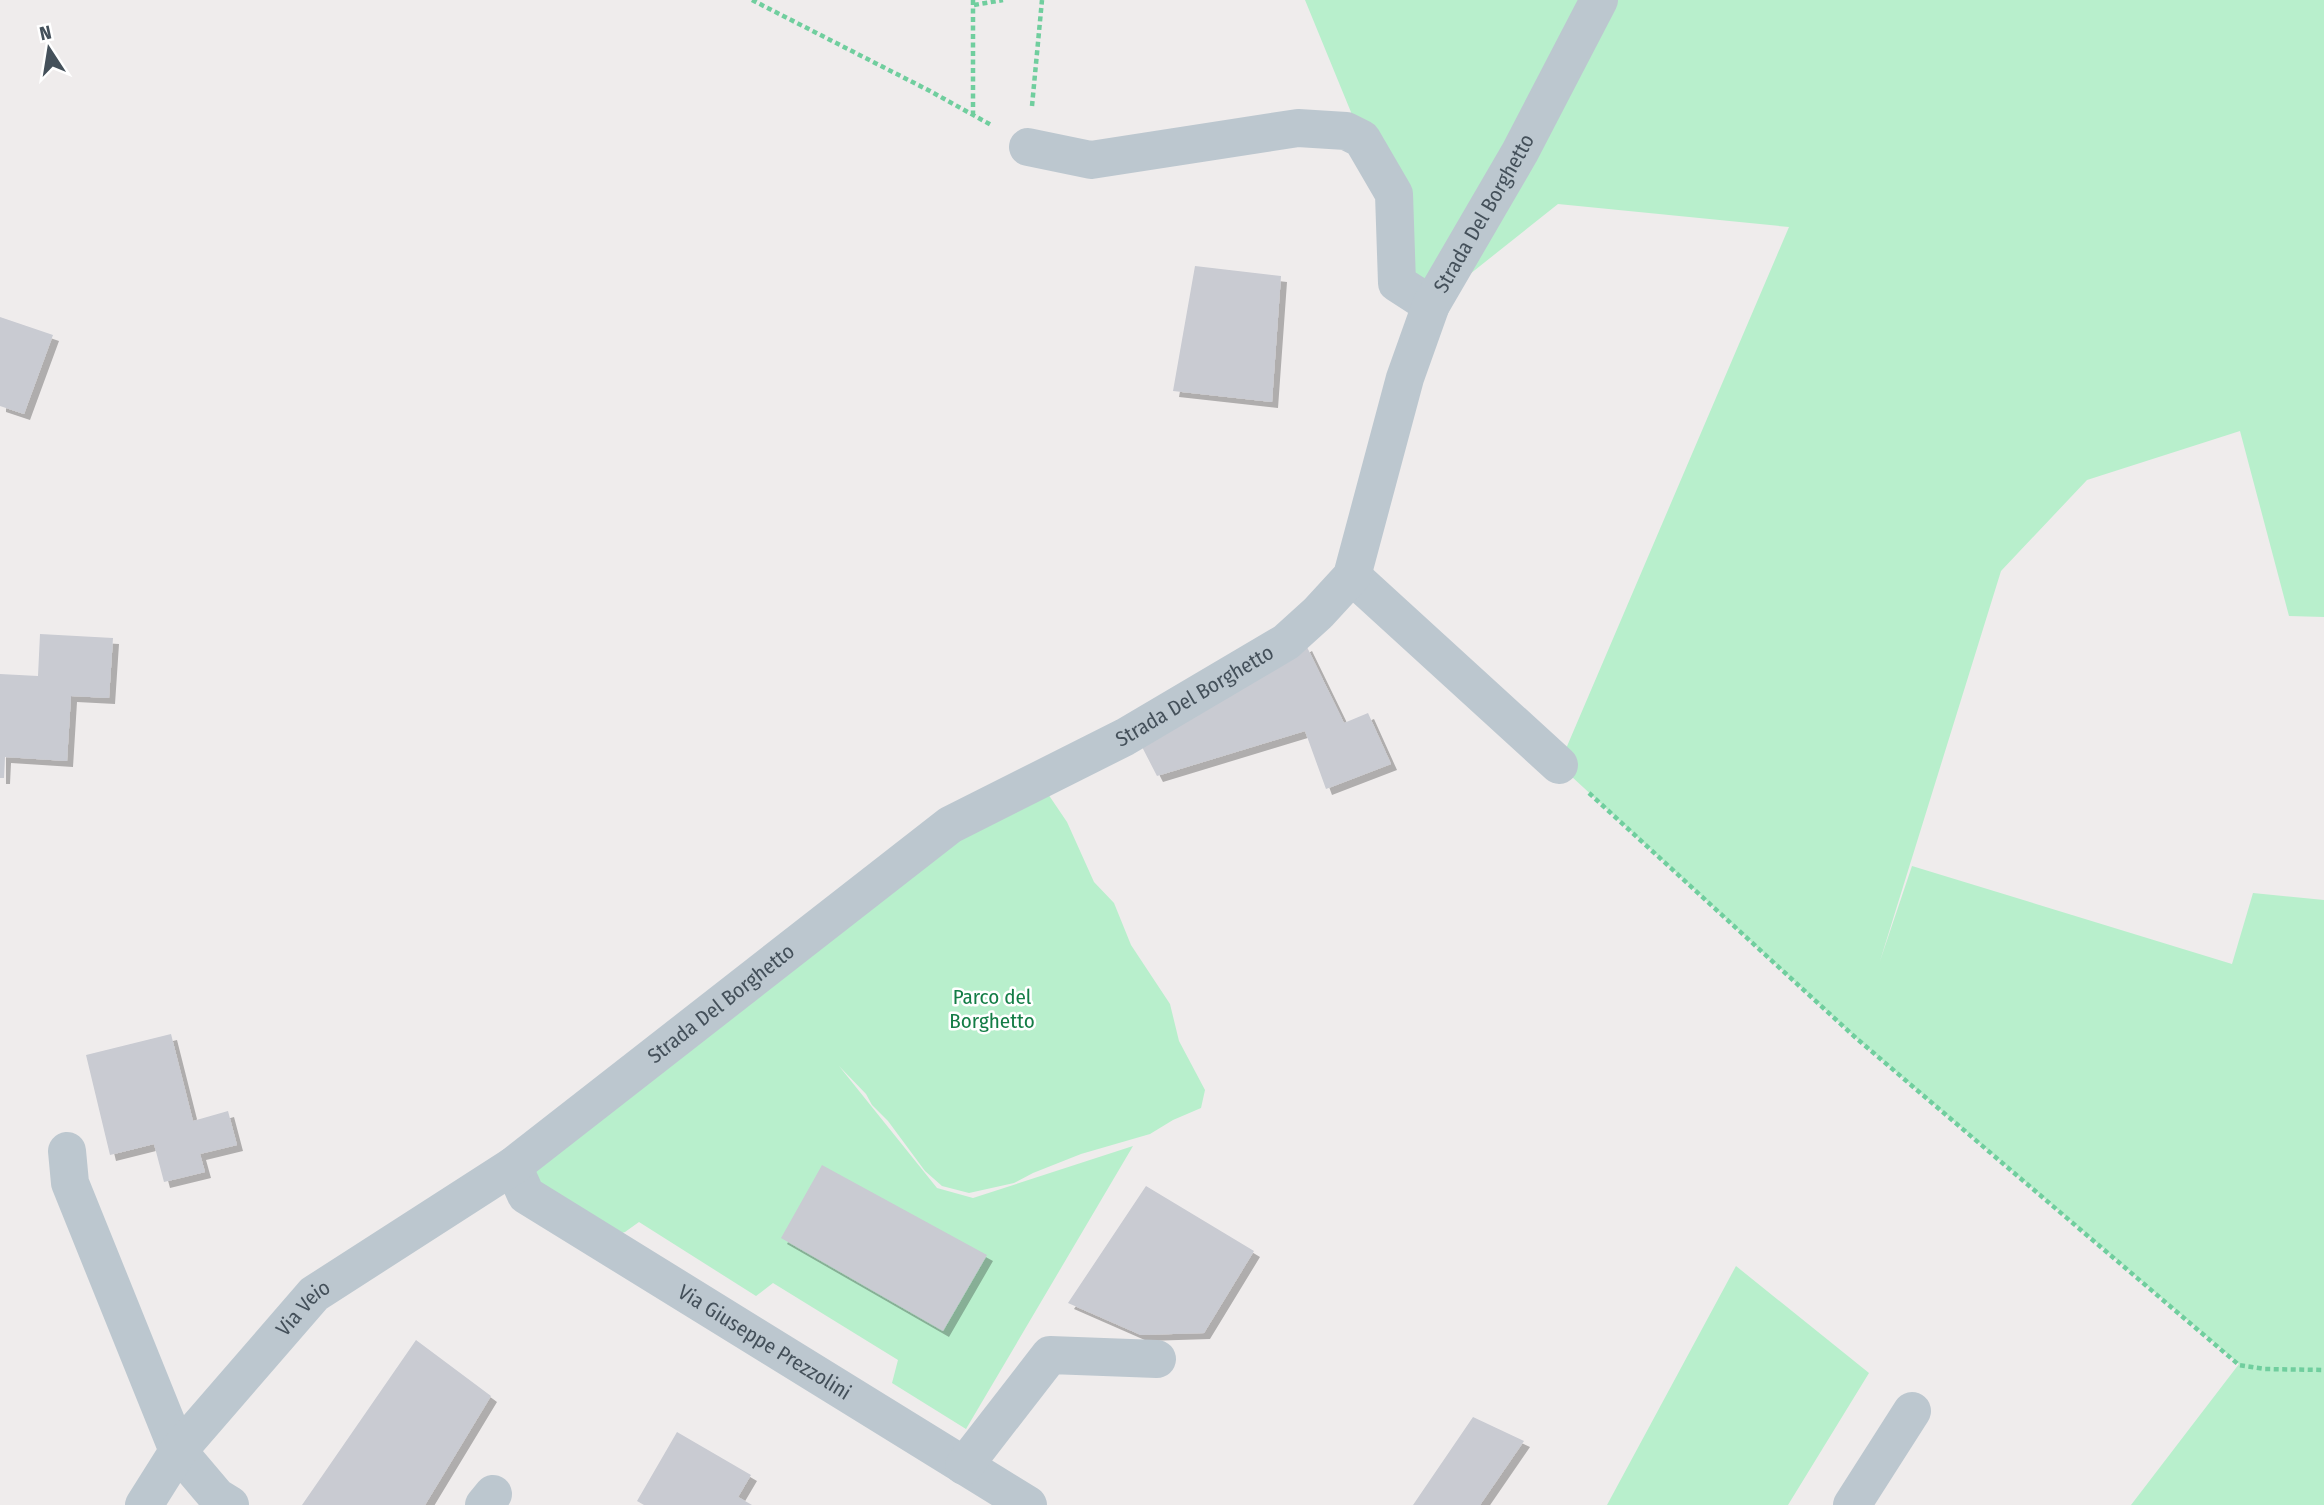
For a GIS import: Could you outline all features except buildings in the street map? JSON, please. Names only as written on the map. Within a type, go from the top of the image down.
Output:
[{"type":"street","name":"Strada Del Borghetto","points":[[513,1166],[950,824],[1125,737],[1286,642],[1352,576],[1405,378],[1432,305],[1520,152],[1599,0]]},
{"type":"street","points":[[1028,147],[1091,160],[1298,128],[1346,131],[1362,139],[1394,194],[1397,283],[1432,305]]},
{"type":"street","points":[[1352,576],[1559,765]]},
{"type":"street","points":[[67,1151],[70,1183],[178,1451],[217,1497],[230,1505]]},
{"type":"street","name":"Via Veio","points":[[144,1505],[178,1451],[314,1294],[513,1166]]},
{"type":"street","name":"Via Giuseppe Prezzolini","points":[[513,1166],[526,1195],[1028,1505]]},
{"type":"street","points":[[964,1466],[1050,1355],[1157,1359]]},
{"type":"street","points":[[1852,1505],[1912,1411]]},
{"type":"path","points":[[752,0],[930,91],[1028,147],[1042,0]]},
{"type":"path","points":[[973,115],[974,3],[1003,0]]},
{"type":"path","points":[[1559,765],[1856,1038],[2239,1365],[2324,1370]]},
{"type":"green space","points":[[1305,0],[2324,0],[2324,617],[2289,616],[2240,431],[2087,480],[2001,571],[1880,961],[1912,866],[2232,964],[2253,893],[2324,900],[2324,1505],[2131,1505],[2239,1364],[1856,1038],[1559,765],[1789,227],[1558,204],[1431,305],[1397,283],[1362,139]]},
{"type":"green space","name":"Parco del Borghetto","points":[[1046,791],[1067,822],[1094,882],[1114,903],[1131,945],[1170,1004],[1179,1041],[1205,1090],[1201,1108],[1150,1134],[1081,1154],[1014,1183],[969,1193],[942,1186],[925,1171],[866,1094],[839,1066],[937,1188],[973,1198],[1133,1146],[966,1429],[892,1383],[898,1360],[773,1283],[756,1296],[639,1222],[625,1232],[606,1238],[552,1203],[526,1168],[956,841]]},
{"type":"green space","points":[[1736,1266],[1869,1373],[1788,1505],[1607,1505]]}]
